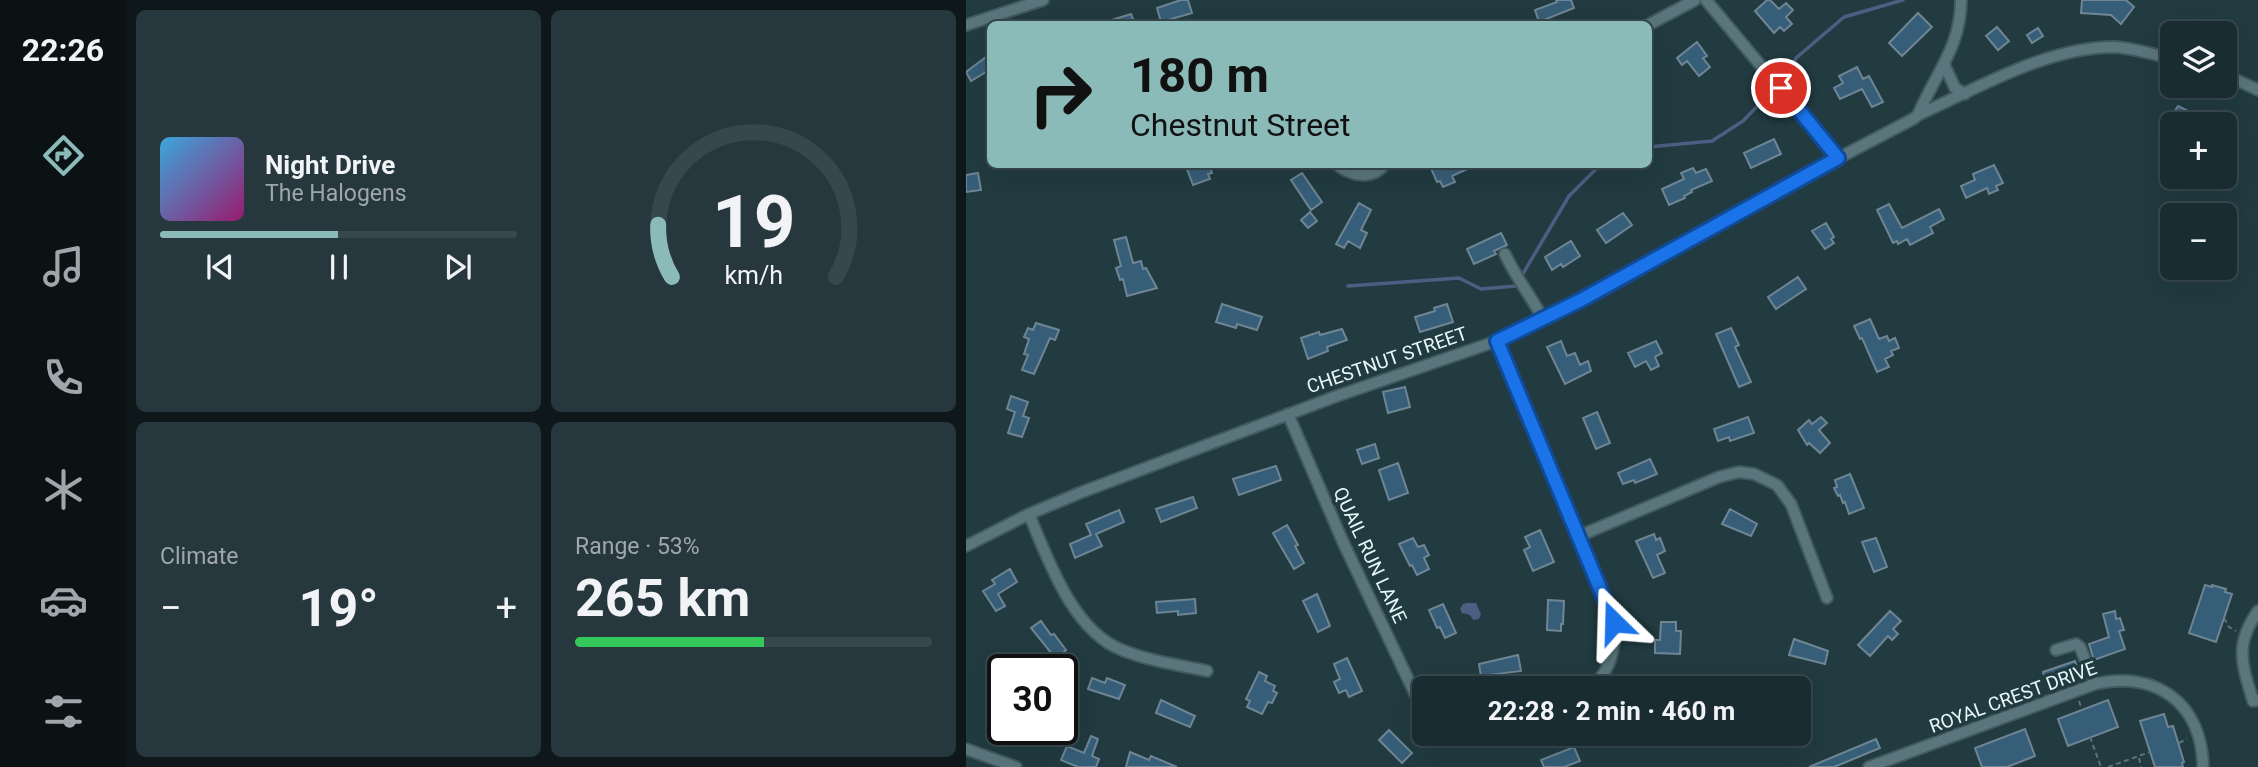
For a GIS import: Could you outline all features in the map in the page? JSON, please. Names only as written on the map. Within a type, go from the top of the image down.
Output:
[{"type":"street","points":[[966,25],[1042,0]]},
{"type":"street","points":[[1652,23],[1695,0]]},
{"type":"street","points":[[1706,0],[1838,158]]},
{"type":"street","points":[[1918,114],[1957,36],[1961,0]]},
{"type":"street","name":"CHESTNUT STREET","points":[[966,546],[1029,514],[1082,492],[1288,414],[1497,341],[1543,319],[1918,114],[2033,64],[2075,51],[2117,47],[2160,56]]},
{"type":"street","points":[[1944,64],[1955,88],[1965,94]]},
{"type":"street","points":[[2237,80],[2258,90]]},
{"type":"street","points":[[1344,168],[1366,176],[1376,174],[1381,168]]},
{"type":"street","points":[[1505,254],[1516,278],[1527,290],[1543,319]]},
{"type":"street","points":[[1497,341],[1610,611],[1615,634],[1614,647],[1611,660],[1601,676]]},
{"type":"street","name":"QUAIL RUN LANE","points":[[1288,414],[1343,542],[1412,687]]},
{"type":"street","points":[[1579,537],[1719,477],[1739,472],[1754,474],[1777,485],[1791,504],[1828,598]]},
{"type":"street","points":[[1029,514],[1072,606],[1083,622],[1097,635],[1123,650],[1207,671]]},
{"type":"street","points":[[2258,611],[2244,634],[2241,650],[2252,701],[2258,701]]},
{"type":"street","points":[[2056,650],[2076,644],[2080,647],[2095,684]]},
{"type":"street","name":"ROYAL CREST DRIVE","points":[[1869,767],[2095,684],[2117,680],[2138,681],[2160,689],[2174,699],[2194,723],[2201,742],[2203,767]]},
{"type":"street","points":[[966,750],[1016,767]]},
{"type":"path","points":[[2224,618],[2229,627],[2244,634]]},
{"type":"path","points":[[2091,737],[2101,767]]},
{"type":"path","points":[[2108,767],[2150,752]]},
{"type":"path","points":[[2139,756],[2141,767]]},
{"type":"water","points":[[1467,603],[1476,603],[1481,614],[1479,619],[1473,620],[1470,615],[1462,613],[1460,609]]},
{"type":"building","points":[[1188,0],[1192,13],[1161,21],[1157,8]]},
{"type":"building","points":[[1556,0],[1571,0],[1574,8],[1539,21],[1535,10],[1557,2]]},
{"type":"building","points":[[1767,0],[1779,9],[1786,3],[1793,10],[1786,17],[1792,24],[1784,31],[1780,27],[1774,33],[1755,11]]},
{"type":"building","points":[[2082,0],[2126,0],[2134,7],[2121,24],[2111,15],[2081,13]]},
{"type":"building","points":[[1918,13],[1932,27],[1902,56],[1889,43]]},
{"type":"building","points":[[1131,14],[1134,21],[1108,21]]},
{"type":"building","points":[[1997,27],[2009,41],[1998,50],[1986,36]]},
{"type":"building","points":[[2038,28],[2043,36],[2032,43],[2027,35]]},
{"type":"building","points":[[1697,42],[1707,56],[1703,58],[1710,67],[1699,76],[1687,61],[1682,65],[1677,58]]},
{"type":"building","points":[[987,56],[987,74],[986,72],[971,81],[966,72]]},
{"type":"building","points":[[1857,67],[1863,79],[1869,76],[1883,102],[1872,107],[1862,89],[1840,99],[1834,88],[1843,83],[1839,76]]},
{"type":"building","points":[[2178,106],[2190,112],[2174,112]]},
{"type":"building","points":[[1774,139],[1781,154],[1751,168],[1744,153]]},
{"type":"building","points":[[1994,165],[2003,183],[1996,186],[1998,190],[1989,194],[1987,188],[1966,198],[1961,186],[1975,180],[1973,174]]},
{"type":"building","points":[[1187,168],[1210,168],[1212,173],[1208,174],[1210,179],[1193,185]]},
{"type":"building","points":[[1431,168],[1469,168],[1452,176],[1455,182],[1443,187],[1440,181],[1437,182]]},
{"type":"building","points":[[1693,168],[1696,173],[1706,169],[1712,181],[1691,190],[1685,198],[1669,205],[1662,189],[1684,179],[1681,173]]},
{"type":"building","points":[[978,173],[981,190],[966,192],[966,175]]},
{"type":"building","points":[[1302,173],[1322,202],[1311,210],[1291,180]]},
{"type":"building","points":[[1359,203],[1371,210],[1361,230],[1367,233],[1360,248],[1348,241],[1344,248],[1336,244]]},
{"type":"building","points":[[1889,204],[1902,228],[1939,209],[1944,219],[1930,227],[1933,233],[1910,245],[1907,239],[1898,244],[1897,241],[1893,243],[1877,210]]},
{"type":"building","points":[[1310,212],[1317,221],[1308,228],[1301,220]]},
{"type":"building","points":[[1623,213],[1632,225],[1606,243],[1597,230]]},
{"type":"building","points":[[1826,223],[1834,237],[1831,239],[1834,243],[1825,249],[1812,231]]},
{"type":"building","points":[[1501,233],[1507,245],[1494,251],[1496,254],[1474,264],[1467,249]]},
{"type":"building","points":[[1126,237],[1133,263],[1141,261],[1143,269],[1146,268],[1157,288],[1127,296],[1123,279],[1120,280],[1116,268],[1121,266],[1114,240]]},
{"type":"building","points":[[1571,241],[1580,256],[1563,267],[1561,264],[1552,270],[1545,257]]},
{"type":"building","points":[[1798,277],[1806,289],[1776,309],[1768,297]]},
{"type":"building","points":[[1222,304],[1262,317],[1257,330],[1216,322]]},
{"type":"building","points":[[1447,304],[1453,322],[1420,332],[1415,317]]},
{"type":"building","points":[[1870,319],[1879,339],[1887,336],[1889,341],[1895,338],[1899,348],[1891,351],[1893,355],[1885,359],[1889,367],[1877,372],[1854,326]]},
{"type":"building","points":[[1036,323],[1059,330],[1055,340],[1050,338],[1034,374],[1022,370],[1028,355],[1024,354],[1029,339],[1024,337],[1028,328],[1033,330]]},
{"type":"building","points":[[1731,328],[1739,345],[1735,347],[1751,382],[1739,387],[1716,334]]},
{"type":"building","points":[[1342,329],[1347,340],[1327,347],[1328,351],[1308,359],[1301,338]]},
{"type":"building","points":[[1561,341],[1567,356],[1575,353],[1580,365],[1588,361],[1591,371],[1565,384],[1547,347]]},
{"type":"building","points":[[1656,341],[1662,353],[1655,357],[1659,366],[1651,370],[1646,361],[1635,367],[1628,353]]},
{"type":"building","points":[[1405,387],[1410,407],[1388,413],[1383,392]]},
{"type":"building","points":[[1011,396],[1028,402],[1023,416],[1029,418],[1022,437],[1008,433],[1015,412],[1007,409]]},
{"type":"building","points":[[1597,412],[1610,443],[1596,449],[1583,418]]},
{"type":"building","points":[[1748,417],[1754,433],[1730,441],[1729,437],[1718,441],[1714,429]]},
{"type":"building","points":[[1821,417],[1827,423],[1819,430],[1830,443],[1820,453],[1809,443],[1807,445],[1798,430],[1809,420],[1812,424]]},
{"type":"building","points":[[1375,444],[1379,458],[1362,464],[1357,450]]},
{"type":"building","points":[[1650,459],[1657,474],[1635,483],[1634,480],[1623,484],[1618,473]]},
{"type":"building","points":[[1398,463],[1408,493],[1389,500],[1379,470]]},
{"type":"building","points":[[1276,466],[1281,480],[1239,495],[1233,479]]},
{"type":"building","points":[[1850,474],[1864,508],[1849,514],[1845,502],[1843,503],[1834,488],[1837,487],[1835,480]]},
{"type":"building","points":[[1193,497],[1197,508],[1161,522],[1156,509]]},
{"type":"building","points":[[1730,509],[1757,524],[1751,536],[1722,524]]},
{"type":"building","points":[[1119,510],[1124,522],[1096,534],[1102,546],[1075,558],[1070,544],[1091,535],[1086,524]]},
{"type":"building","points":[[1287,525],[1304,563],[1294,569],[1273,533]]},
{"type":"building","points":[[1540,530],[1554,562],[1533,571],[1524,550],[1530,547],[1525,537]]},
{"type":"building","points":[[1654,534],[1656,540],[1660,538],[1665,551],[1657,555],[1665,573],[1653,578],[1636,541]]},
{"type":"building","points":[[1413,538],[1418,547],[1424,545],[1429,555],[1424,558],[1429,569],[1417,575],[1399,544]]},
{"type":"building","points":[[1876,538],[1887,567],[1874,572],[1862,542]]},
{"type":"building","points":[[1010,569],[1017,582],[998,594],[1005,606],[996,611],[983,591],[995,584],[992,580]]},
{"type":"building","points":[[2205,585],[2226,589],[2225,592],[2232,594],[2216,642],[2189,633]]},
{"type":"building","points":[[1317,594],[1330,626],[1318,632],[1303,601]]},
{"type":"building","points":[[1195,599],[1196,613],[1157,613],[1156,602]]},
{"type":"building","points":[[1548,600],[1564,601],[1561,631],[1547,630]]},
{"type":"building","points":[[1443,604],[1456,633],[1445,638],[1429,610]]},
{"type":"building","points":[[1890,611],[1901,621],[1893,629],[1898,634],[1892,640],[1888,636],[1870,656],[1858,645]]},
{"type":"building","points":[[2115,611],[2116,619],[2120,618],[2124,630],[2119,631],[2125,649],[2094,660],[2089,644],[2109,637],[2103,614]]},
{"type":"building","points":[[1041,621],[1066,650],[1062,654],[1052,654],[1031,628]]},
{"type":"building","points":[[1661,622],[1676,622],[1676,631],[1681,631],[1680,654],[1655,653],[1655,640],[1660,640]]},
{"type":"building","points":[[1794,639],[1828,651],[1825,664],[1789,655]]},
{"type":"building","points":[[1518,655],[1521,671],[1481,676],[1479,664]]},
{"type":"building","points":[[1347,658],[1362,691],[1349,697],[1346,690],[1339,693],[1334,682],[1340,679],[1334,664]]},
{"type":"building","points":[[2075,661],[2079,673],[2046,683],[2043,672]]},
{"type":"building","points":[[1259,672],[1267,676],[1265,681],[1275,686],[1273,691],[1277,693],[1262,714],[1247,707],[1250,701],[1246,699]]},
{"type":"building","points":[[1092,678],[1105,683],[1107,678],[1125,685],[1119,699],[1088,689]]},
{"type":"building","points":[[1161,700],[1195,716],[1190,727],[1156,713]]},
{"type":"building","points":[[2108,700],[2118,727],[2068,746],[2058,719]]},
{"type":"building","points":[[2164,714],[2168,727],[2173,726],[2184,762],[2183,767],[2155,767],[2140,721]]},
{"type":"building","points":[[2025,729],[2035,756],[2007,767],[1982,767],[1975,748]]},
{"type":"building","points":[[1389,730],[1412,753],[1402,763],[1379,740]]},
{"type":"building","points":[[1091,736],[1098,739],[1092,756],[1099,759],[1096,767],[1078,767],[1061,760],[1067,746],[1084,753]]},
{"type":"building","points":[[1876,739],[1880,748],[1834,767],[1809,767]]},
{"type":"building","points":[[1574,747],[1580,761],[1564,767],[1544,767],[1541,760]]},
{"type":"building","points":[[1130,752],[1149,760],[1151,756],[1177,767],[1126,767]]},
{"type":"waterway","points":[[1790,72],[1796,58],[1844,17],[1903,0]]},
{"type":"waterway","points":[[1652,147],[1712,141],[1743,121],[1768,95]]},
{"type":"waterway","points":[[1521,277],[1569,196],[1597,168]]},
{"type":"waterway","points":[[1348,286],[1459,278],[1481,289],[1516,286]]},
{"type":"route","points":[[1614,622],[1497,341],[1581,300],[1838,158],[1781,88]]}]
